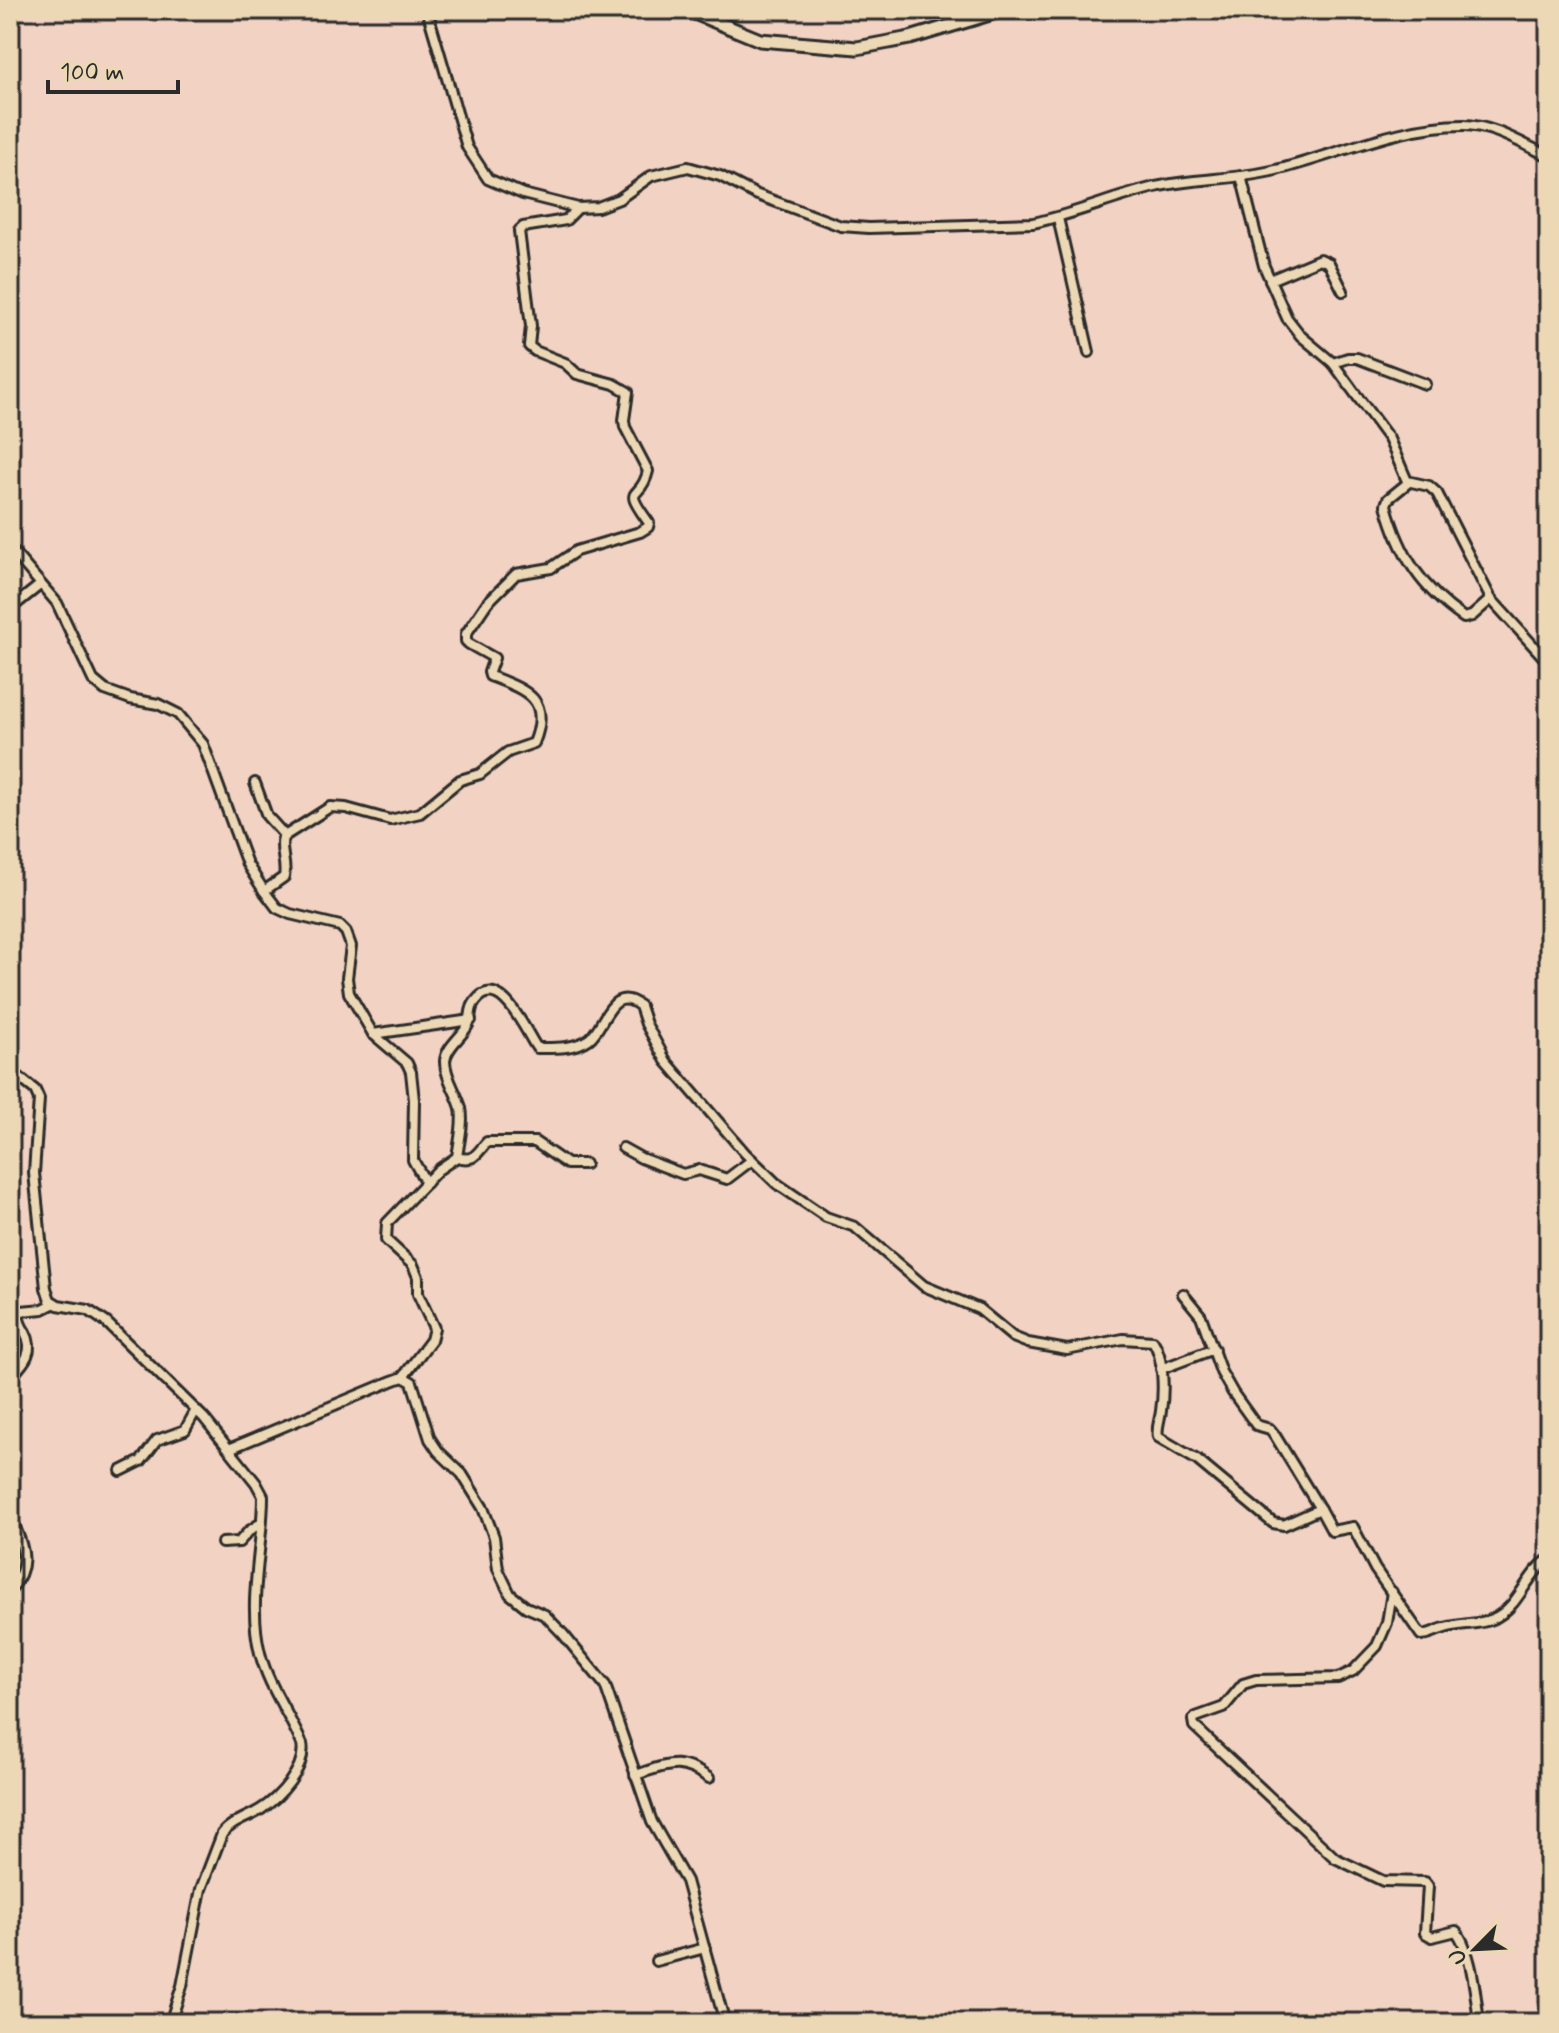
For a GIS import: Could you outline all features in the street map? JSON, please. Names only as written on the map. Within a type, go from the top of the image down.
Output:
[{"type":"main road","points":[[687,10],[760,40],[857,48],[910,38],[1003,10]]},
{"type":"street","points":[[427,10],[467,147],[480,169],[499,186],[578,208],[598,207],[619,199],[651,176],[688,167],[720,176],[755,194],[841,226],[869,228],[1033,223],[1158,186],[1275,170],[1383,137],[1439,127],[1468,125],[1504,135],[1549,156]]},
{"type":"street","points":[[1241,176],[1264,266],[1291,325],[1333,363],[1389,439],[1402,473],[1409,482],[1429,486],[1437,493],[1491,599],[1549,663]]},
{"type":"street","points":[[264,891],[284,877],[286,868],[281,844],[285,836],[330,807],[337,806],[390,820],[420,813],[460,780],[487,770],[508,752],[534,743],[539,705],[528,692],[490,676],[494,658],[469,644],[466,634],[487,603],[516,574],[551,568],[576,551],[648,527],[649,523],[633,502],[633,496],[648,471],[625,427],[628,392],[614,384],[577,374],[565,363],[529,346],[531,326],[519,231],[523,227],[566,220],[578,208]]},
{"type":"street","points":[[1058,218],[1089,352]]},
{"type":"street","points":[[1270,280],[1320,259],[1329,263],[1343,291]]},
{"type":"street","points":[[1333,363],[1357,358],[1425,384]]},
{"type":"street","points":[[1409,482],[1395,492],[1386,505],[1417,576],[1431,593],[1464,618],[1472,616],[1491,599]]},
{"type":"street","points":[[10,548],[57,603],[93,680],[105,690],[158,704],[178,714],[192,728],[203,744],[247,864],[277,908],[340,926],[346,932],[351,946],[347,978],[349,993],[373,1034],[407,1063],[411,1072],[413,1160],[426,1183]]},
{"type":"street","points":[[10,609],[40,585]]},
{"type":"street","points":[[255,783],[267,816],[285,836]]},
{"type":"street","points":[[457,1157],[462,1117],[445,1062],[447,1052],[471,1020],[473,1003],[477,998],[490,993],[505,998],[537,1048],[587,1041],[594,1035],[610,1007],[628,999],[636,1002],[666,1061],[752,1160],[784,1189],[826,1217],[855,1227],[924,1286],[979,1309],[1013,1337],[1067,1350],[1123,1339],[1147,1339],[1157,1345],[1161,1369],[1158,1437],[1197,1460],[1273,1523],[1284,1525],[1320,1509]]},
{"type":"street","points":[[373,1034],[471,1020]]},
{"type":"street","points":[[10,1070],[35,1090],[39,1099],[34,1173],[46,1288],[53,1304]]},
{"type":"street","points":[[229,1449],[403,1377],[431,1340],[434,1328],[418,1294],[418,1277],[413,1265],[386,1240],[385,1228],[438,1170],[457,1157],[470,1160],[476,1157],[487,1142],[535,1142],[567,1164],[585,1164]]},
{"type":"street","points":[[623,1148],[683,1174],[699,1170],[727,1179],[752,1160]]},
{"type":"street","points":[[1183,1294],[1201,1316],[1221,1372],[1233,1393],[1256,1425],[1270,1429],[1274,1434],[1332,1531],[1353,1527],[1375,1569],[1417,1631],[1425,1636],[1447,1627],[1497,1619],[1513,1603],[1538,1568],[1549,1559]]},
{"type":"street","points":[[10,1378],[30,1353],[20,1324],[18,1314],[21,1311],[43,1309],[53,1304],[93,1312],[196,1410],[261,1491],[263,1499],[256,1604],[259,1651],[302,1744],[303,1755],[295,1775],[268,1804],[228,1826],[222,1834],[201,1889],[182,1986],[170,2023]]},
{"type":"street","points":[[1161,1369],[1214,1349]]},
{"type":"street","points":[[403,1377],[409,1379],[415,1388],[430,1439],[462,1474],[483,1508],[494,1537],[498,1569],[510,1594],[526,1607],[545,1615],[605,1685],[652,1822],[686,1881],[725,2023]]},
{"type":"street","points":[[121,1471],[141,1461],[157,1440],[185,1430],[196,1410]]},
{"type":"street","points":[[10,1513],[25,1566],[10,1591]]},
{"type":"street","points":[[222,1543],[239,1542],[261,1523]]},
{"type":"street","points":[[1392,1592],[1387,1623],[1377,1646],[1353,1671],[1338,1678],[1256,1680],[1243,1684],[1224,1707],[1196,1717],[1194,1726],[1335,1858],[1383,1881],[1425,1882],[1428,1886],[1425,1933],[1432,1937],[1456,1931],[1460,1934],[1479,2023]]},
{"type":"street","points":[[635,1775],[682,1764],[693,1767],[709,1778]]},
{"type":"street","points":[[656,1961],[705,1948]]}]
